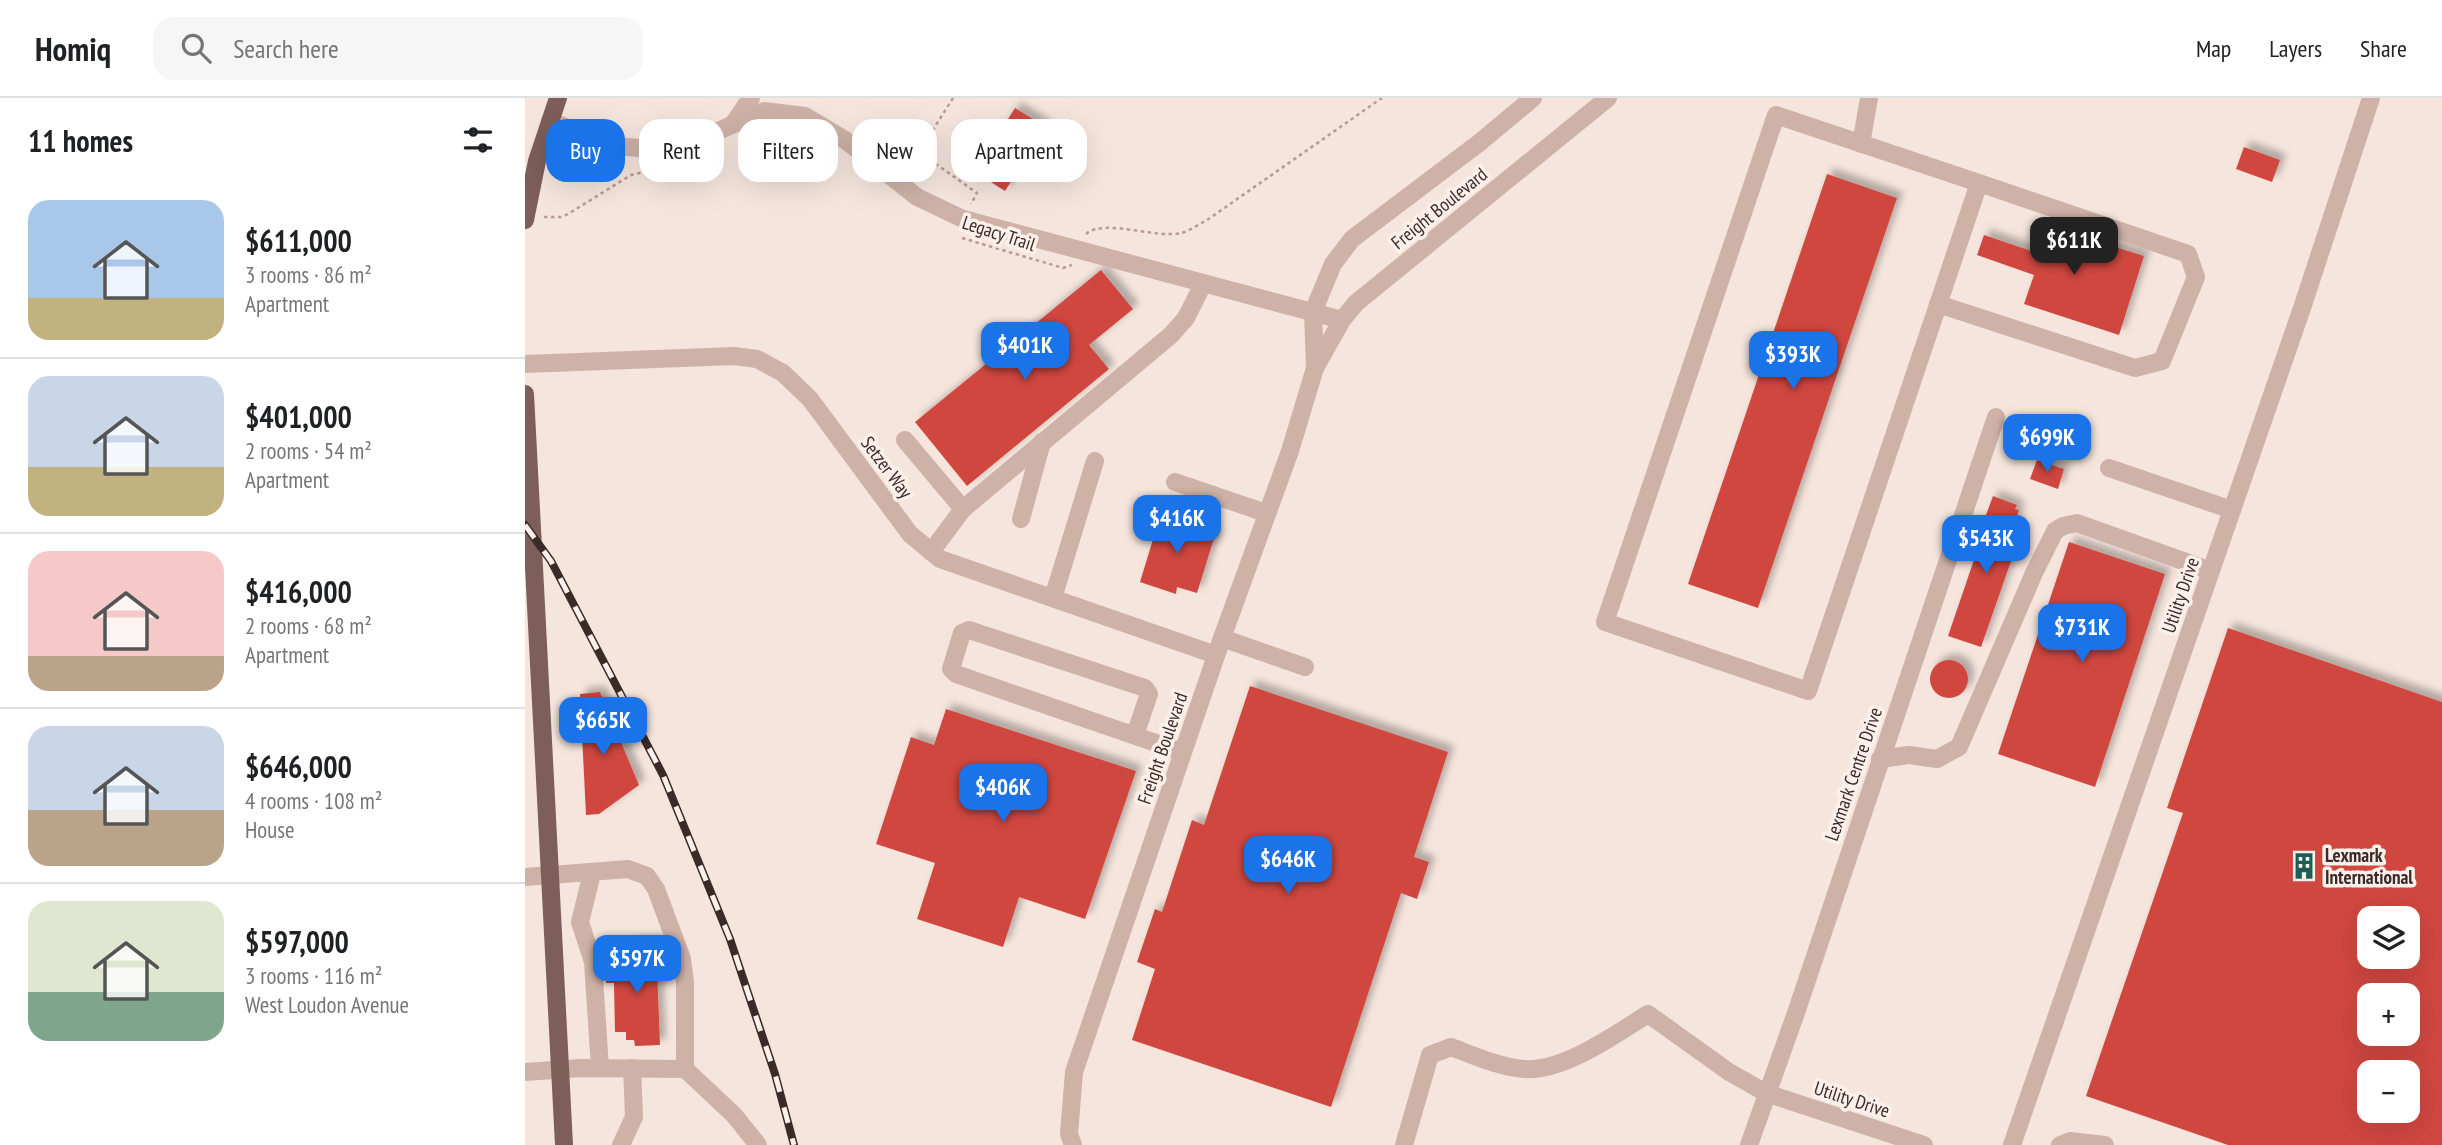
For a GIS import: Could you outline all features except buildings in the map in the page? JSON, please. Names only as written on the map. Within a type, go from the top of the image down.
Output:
[{"type":"main road","points":[[551,119],[558,98]]},
{"type":"main road","points":[[531,218],[531,160],[546,129]]},
{"type":"main road","points":[[525,394],[564,1145]]},
{"type":"lane","points":[[733,125],[751,98]]},
{"type":"lane","name":"Freight Boulevard","points":[[1315,368],[1313,312],[1333,264],[1352,239],[1479,143],[1533,98]]},
{"type":"lane","name":"Freight Boulevard","points":[[1073,1145],[1069,1134],[1074,1072],[1182,752],[1290,451],[1315,368],[1342,320],[1356,303],[1608,98]]},
{"type":"lane","points":[[1861,144],[1869,98]]},
{"type":"lane","name":"Utility Drive","points":[[2012,1145],[2232,510],[2371,98]]},
{"type":"lane","points":[[625,147],[667,150],[694,142],[764,111],[805,116],[845,140],[960,228],[1203,284],[1342,320]]},
{"type":"lane","points":[[1938,304],[2135,368],[2162,361],[2196,277],[2188,254],[1979,183],[1776,115],[1605,622],[1808,691],[1938,304],[1979,183]]},
{"type":"lane","points":[[931,552],[963,509],[1171,335],[1186,318],[1203,284]]},
{"type":"lane","name":"Setzer Way","points":[[525,364],[734,356],[757,359],[783,373],[810,399],[910,534],[940,559],[1053,598],[1219,646],[1305,667]]},
{"type":"lane","name":"Lexmark Centre Drive","points":[[1749,1145],[1996,417]]},
{"type":"lane","points":[[905,440],[963,509]]},
{"type":"lane","points":[[1020,519],[1042,442]]},
{"type":"lane","points":[[1053,598],[1095,461]]},
{"type":"lane","points":[[2109,468],[2232,510]]},
{"type":"lane","points":[[1175,482],[1266,513]]},
{"type":"lane","points":[[1880,759],[1909,755],[1937,758],[1959,747],[2034,573],[2055,531],[2063,526],[2077,523],[2211,570]]},
{"type":"lane","points":[[1135,736],[1149,694],[1145,688],[969,630],[962,633],[951,669],[956,674],[1135,736],[1182,752]]},
{"type":"lane","points":[[525,877],[628,869],[647,876],[656,889],[682,959],[685,982],[685,1069]]},
{"type":"lane","points":[[592,873],[580,922],[593,962],[600,1068]]},
{"type":"lane","name":"Utility Drive","points":[[1404,1145],[1430,1055],[1451,1047],[1493,1063],[1527,1070],[1562,1063],[1602,1044],[1648,1014],[1729,1072],[1766,1093],[1924,1145]]},
{"type":"lane","points":[[525,1072],[600,1068],[685,1069],[734,1115],[758,1145]]},
{"type":"lane","points":[[621,1145],[634,1116],[632,1068]]},
{"type":"lane","points":[[2060,1145],[2070,1141],[2105,1145]]},
{"type":"path","points":[[953,98],[919,152],[977,193],[960,228]]},
{"type":"path","points":[[1081,239],[1090,231],[1103,228],[1152,234],[1182,233],[1207,220],[1382,98]]},
{"type":"path","points":[[531,218],[561,217],[631,174],[639,172]]},
{"type":"path","name":"Legacy Trail","points":[[960,228],[1063,268],[1068,268],[1076,260]]},
{"type":"railway","points":[[525,525],[551,561],[663,775],[730,939],[775,1074],[794,1145]]},
{"type":"place","name":"Lexmark International","points":[[2304,866]]}]
